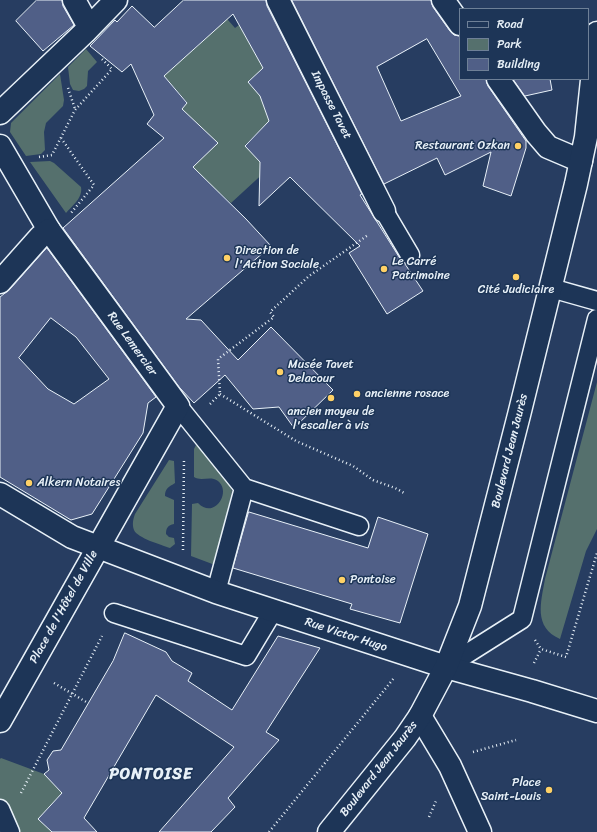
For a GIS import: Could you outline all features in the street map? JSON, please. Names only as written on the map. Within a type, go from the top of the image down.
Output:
[{"type":"street","points":[[74,0],[85,32]]},
{"type":"street","points":[[0,113],[85,32],[116,0]]},
{"type":"street","name":"Impasse Tavet","points":[[278,0],[387,216]]},
{"type":"street","points":[[443,0],[459,23]]},
{"type":"street","name":"Boulevard Jean Jaurès","points":[[329,832],[405,738],[420,716],[446,667],[470,606],[551,288],[581,161],[591,141],[597,33]]},
{"type":"street","points":[[499,80],[536,133],[548,146],[581,161]]},
{"type":"street","name":"Rue Lemercier","points":[[0,146],[49,230],[178,406]]},
{"type":"street","points":[[0,282],[40,237],[49,230]]},
{"type":"street","points":[[98,547],[178,406]]},
{"type":"street","name":"Place de l'Hôtel de Ville","points":[[0,494],[72,537],[98,547],[0,721]]},
{"type":"street","name":"Rue Victor Hugo","points":[[98,547],[183,580],[273,611],[446,667],[597,711]]},
{"type":"street","points":[[420,716],[450,766],[480,832]]},
{"type":"lane","points":[[387,216],[410,255]]},
{"type":"lane","points":[[551,288],[597,301]]},
{"type":"lane","points":[[446,667],[522,619],[597,319]]},
{"type":"lane","points":[[178,406],[244,488],[359,526]]},
{"type":"lane","points":[[216,592],[244,488]]},
{"type":"lane","points":[[114,613],[246,656],[273,611]]},
{"type":"path","points":[[34,158],[52,155],[75,110],[112,69],[85,32]]},
{"type":"path","points":[[61,138],[94,184],[68,216]]},
{"type":"path","points":[[220,394],[218,359],[274,316],[270,312],[309,276],[387,216]]},
{"type":"path","points":[[212,401],[220,394]]},
{"type":"path","points":[[220,394],[296,441],[353,466],[372,480],[395,488],[406,494]]},
{"type":"path","points":[[183,580],[185,461]]},
{"type":"path","points":[[566,657],[597,553]]},
{"type":"path","points":[[5,821],[73,694],[114,613]]},
{"type":"path","points":[[270,832],[411,656]]},
{"type":"path","points":[[51,680],[88,703]]},
{"type":"path","points":[[484,748],[516,740]]},
{"type":"green space","points":[[221,4],[228,20],[235,28],[239,25],[263,68],[248,82],[271,107],[269,121],[245,145],[268,169],[231,203],[220,193],[144,261],[203,130],[182,109],[187,102],[160,71],[187,45],[192,51],[199,45]]},
{"type":"green space","points":[[86,49],[97,62],[88,71],[87,86],[79,91],[73,90],[70,84],[68,67]]},
{"type":"green space","points":[[60,74],[64,100],[63,106],[46,123],[44,132],[45,150],[41,154],[26,156],[10,132],[11,123]]},
{"type":"green space","points":[[50,161],[81,187],[79,198],[66,213],[30,162]]},
{"type":"green space","points":[[597,382],[597,529],[586,551],[560,639],[551,634],[542,621],[542,596],[545,579]]},
{"type":"green space","points":[[196,445],[212,461],[226,479],[232,491],[215,565],[191,556],[192,504],[198,503],[204,507],[210,508],[215,506],[222,497],[223,491],[222,486],[215,479],[200,479],[194,477],[194,449]]},
{"type":"green space","points":[[169,460],[174,461],[175,483],[168,488],[165,493],[165,496],[174,500],[174,524],[167,528],[166,532],[169,537],[174,538],[175,544],[170,548],[140,536],[134,530],[133,524],[135,514]]},
{"type":"green space","points":[[1,758],[44,774],[62,793],[38,819],[52,832],[0,832]]},
{"type":"building","points":[[37,0],[62,0],[63,6],[74,25],[43,51],[16,21]]},
{"type":"building","points":[[184,0],[266,0],[267,6],[362,194],[360,195],[401,260],[423,291],[387,314],[349,253],[360,246],[290,177],[259,206],[260,162],[245,146],[269,121],[260,96],[248,82],[263,68],[233,14],[164,76],[187,103],[182,109],[218,143],[193,167],[271,246],[186,319],[201,320],[238,360],[271,327],[333,390],[294,428],[279,407],[253,409],[225,375],[194,403],[179,387],[63,228],[164,138],[147,124],[154,115],[131,64],[122,72],[90,46],[115,20],[117,22],[132,6],[154,27]]},
{"type":"building","points":[[292,0],[431,0],[433,7],[450,31],[454,35],[459,36],[459,80],[486,80],[488,86],[526,141],[526,148],[511,196],[483,186],[491,152],[445,175],[437,158],[384,184]],"holes":[[[427,39],[461,96],[401,121],[377,67]]]},
{"type":"building","points":[[514,80],[550,80],[552,90],[525,96]]},
{"type":"building","points":[[47,248],[156,397],[148,403],[143,433],[92,514],[71,520],[0,477],[0,297],[9,290]],"holes":[[[51,318],[76,337],[109,379],[74,404],[48,389],[19,358]]]},
{"type":"building","name":"Pontoise","points":[[249,512],[368,548],[378,517],[428,534],[400,623],[350,609],[352,604],[233,568]]},
{"type":"building","points":[[125,633],[166,652],[172,661],[192,673],[188,681],[232,710],[278,636],[320,648],[266,732],[279,740],[228,798],[235,807],[211,832],[159,832],[234,747],[156,695],[84,818],[97,832],[52,832],[38,819],[62,793],[44,774],[49,770],[47,760],[53,751],[61,750],[113,661]]},
{"type":"place","name":"Restaurant Ozkan","points":[[518,146]]},
{"type":"place","name":"Direction de l'Action Sociale","points":[[227,258]]},
{"type":"place","name":"Le Carré Patrimoine","points":[[384,269]]},
{"type":"place","name":"Cité Judiciaire","points":[[516,277]]},
{"type":"place","name":"Musée Tavet Delacour","points":[[280,372]]},
{"type":"place","name":"ancienne rosace","points":[[357,394]]},
{"type":"place","name":"ancien moyeu de l'escalier à vis","points":[[331,398]]},
{"type":"place","name":"Alkern Notaires","points":[[29,483]]},
{"type":"place","name":"Pontoise","points":[[342,580]]},
{"type":"place","name":"Place Saint-Louis","points":[[549,790]]},
{"type":"district","name":"PONTOISE","points":[[151,775]]}]
